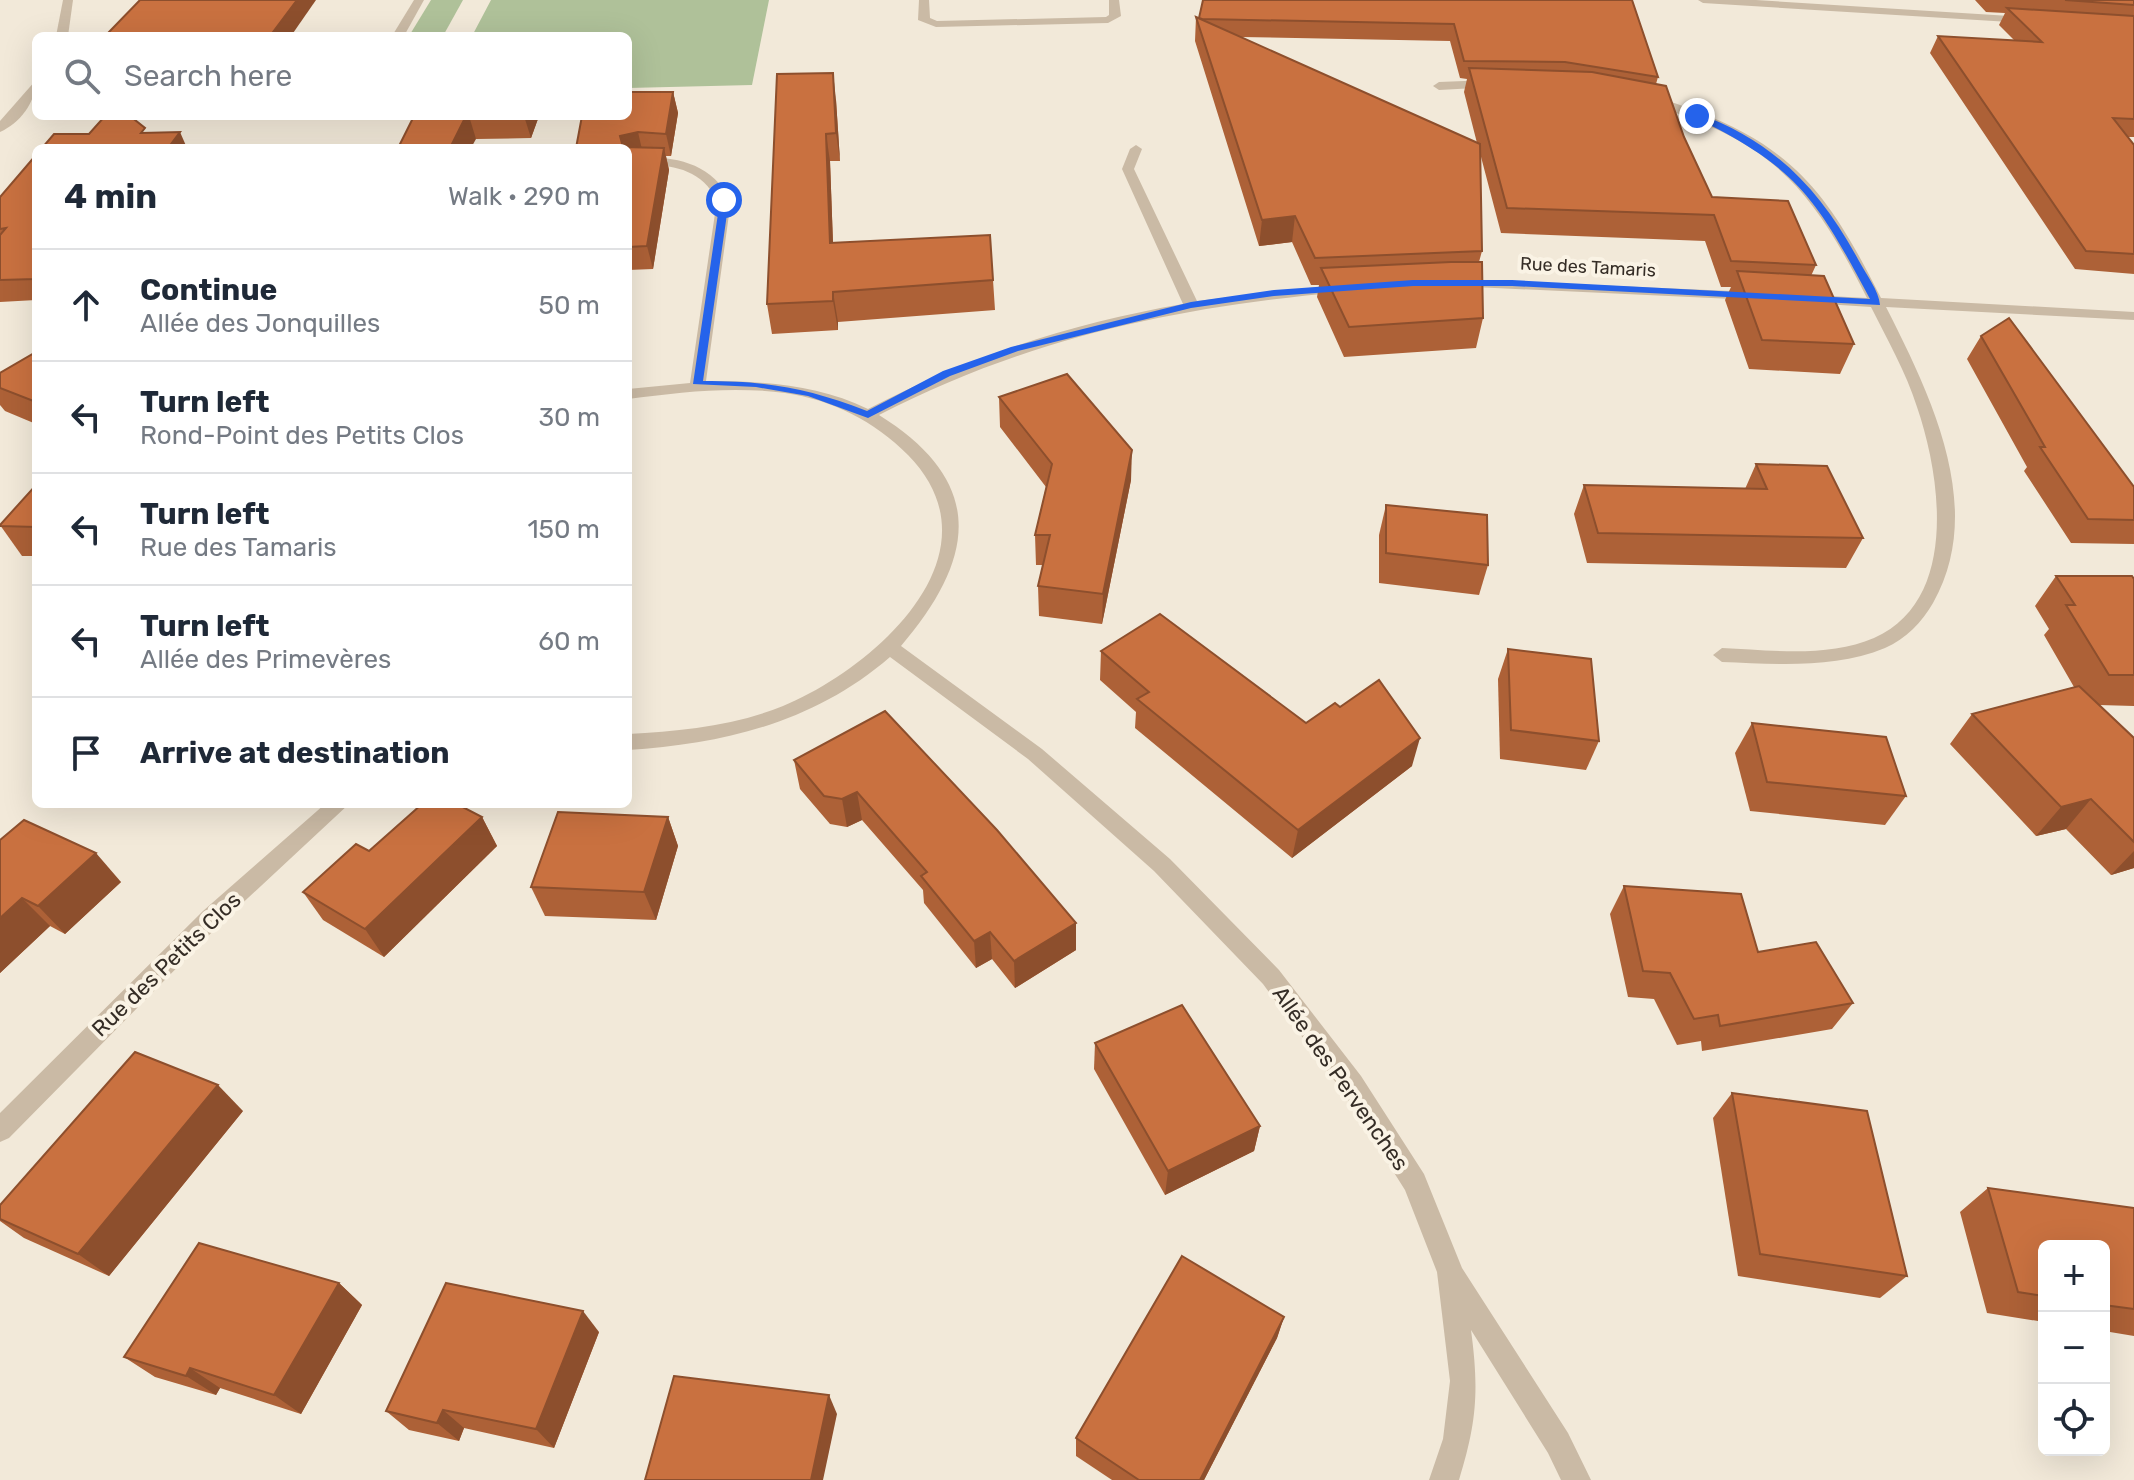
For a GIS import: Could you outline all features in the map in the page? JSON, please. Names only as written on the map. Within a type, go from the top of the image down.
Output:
[{"type":"street","points":[[63,32],[68,0]]},
{"type":"street","points":[[400,32],[419,0]]},
{"type":"street","points":[[924,0],[924,20],[936,24],[1108,20],[1115,16],[1114,0]]},
{"type":"street","points":[[1703,0],[2041,21]]},
{"type":"street","points":[[1439,86],[1504,83]]},
{"type":"street","points":[[1639,97],[1721,125],[1792,171],[1832,220],[1876,303],[1931,422],[1941,473],[1945,513],[1941,563],[1925,605],[1898,633],[1861,649],[1802,657],[1722,655]]},
{"type":"street","points":[[0,128],[30,105]]},
{"type":"street","points":[[1136,149],[1128,169],[1191,305]]},
{"type":"street","points":[[632,162],[655,161],[694,169],[719,187],[724,200],[698,384]]},
{"type":"street","name":"Rue des Tamaris","points":[[1442,283],[1512,283],[2134,316]]},
{"type":"street","points":[[868,415],[946,373],[1014,349],[1191,305],[1274,293],[1367,286]]},
{"type":"street","points":[[632,393],[698,384],[756,384],[810,393],[868,415],[907,441],[939,481],[951,530],[940,584],[890,648],[845,684],[767,721],[678,741],[632,742]]},
{"type":"street","name":"Allée des Pervenches","points":[[890,648],[1035,754],[1162,865],[1271,977],[1352,1084],[1415,1183],[1450,1272],[1464,1381],[1457,1439],[1444,1480]]},
{"type":"street","name":"Rue des Petits Clos","points":[[0,1130],[211,918],[335,808]]},
{"type":"street","points":[[1450,1272],[1558,1443],[1576,1480]]},
{"type":"green space","points":[[431,0],[463,0],[445,32],[411,32]]},
{"type":"green space","points":[[491,0],[769,0],[752,85],[632,88],[632,32],[474,32]]},
{"type":"building","points":[[140,0],[297,0],[273,32],[109,32]]},
{"type":"building","points":[[1203,0],[1632,0],[1658,77],[1565,62],[1464,61],[1454,24],[1202,19],[1199,18]]},
{"type":"building","points":[[2065,0],[2134,0],[2134,5]]},
{"type":"building","points":[[2007,8],[2134,16],[2134,119],[2113,118],[2134,145],[2134,254],[2086,251],[1938,36],[2042,42]]},
{"type":"building","points":[[1196,17],[1480,144],[1482,251],[1315,258],[1295,216],[1262,220]]},
{"type":"building","points":[[1469,68],[1592,72],[1666,86],[1684,137],[1712,197],[1788,201],[1816,265],[1731,261],[1714,215],[1507,208]]},
{"type":"building","points":[[833,73],[836,133],[826,134],[830,243],[990,235],[993,280],[833,292],[833,301],[767,304],[777,74]]},
{"type":"building","points":[[632,92],[673,92],[666,134],[638,132],[620,136],[622,144],[577,144],[581,120],[632,120]]},
{"type":"building","points":[[101,120],[135,120],[145,128],[141,133],[180,132],[171,144],[45,144],[54,134],[89,134]]},
{"type":"building","points":[[412,120],[464,120],[452,144],[400,144]]},
{"type":"building","points":[[632,147],[664,148],[647,246],[632,247]]},
{"type":"building","points":[[32,160],[32,279],[0,280],[0,235],[6,228],[0,229],[0,197]]},
{"type":"building","points":[[1482,262],[1483,318],[1349,327],[1321,268]]},
{"type":"building","points":[[1737,271],[1824,276],[1854,344],[1762,340]]},
{"type":"building","points":[[2009,318],[2134,487],[2134,520],[2088,519],[2040,447],[2045,447],[1981,336]]},
{"type":"building","points":[[32,354],[32,400],[0,388],[0,373]]},
{"type":"building","points":[[1067,374],[1132,450],[1103,594],[1038,586],[1050,535],[1035,535],[1052,464],[999,397]]},
{"type":"building","points":[[1756,464],[1827,466],[1863,538],[1598,533],[1584,485],[1767,489]]},
{"type":"building","points":[[32,489],[32,527],[0,525]]},
{"type":"building","points":[[1386,505],[1487,515],[1488,565],[1386,553]]},
{"type":"building","points":[[2056,576],[2132,576],[2134,675],[2109,675],[2066,605],[2075,605]]},
{"type":"building","points":[[1160,614],[1306,723],[1335,703],[1340,707],[1379,680],[1420,738],[1298,830],[1137,699],[1149,692],[1101,651]]},
{"type":"building","points":[[1508,649],[1591,659],[1599,741],[1511,730]]},
{"type":"building","points":[[2079,686],[2134,738],[2134,842],[2091,799],[2061,807],[1972,714]]},
{"type":"building","points":[[885,711],[997,830],[1076,923],[1014,961],[990,932],[974,941],[921,876],[927,872],[857,792],[842,799],[824,796],[794,760]]},
{"type":"building","points":[[1752,723],[1886,737],[1906,796],[1767,782]]},
{"type":"building","points":[[417,808],[465,808],[482,817],[365,929],[303,892],[356,844],[369,851]]},
{"type":"building","points":[[558,812],[668,817],[644,892],[531,887]]},
{"type":"building","points":[[24,820],[96,853],[38,906],[22,898],[0,918],[0,840]]},
{"type":"building","points":[[1624,886],[1741,894],[1758,952],[1816,942],[1853,1003],[1720,1026],[1718,1015],[1694,1019],[1670,973],[1643,971]]},
{"type":"building","points":[[1182,1005],[1260,1126],[1168,1171],[1095,1043]]},
{"type":"building","points":[[135,1052],[218,1085],[78,1254],[0,1219],[0,1205]]},
{"type":"building","points":[[1732,1093],[1867,1111],[1907,1276],[1760,1254]]},
{"type":"building","points":[[1988,1188],[2134,1208],[2134,1309],[2110,1306],[2110,1240],[2038,1240],[2038,1295],[2018,1292]]},
{"type":"building","points":[[199,1243],[339,1283],[274,1395],[190,1368],[186,1376],[124,1357]]},
{"type":"building","points":[[1182,1256],[1284,1317],[1200,1480],[1139,1480],[1076,1438]]},
{"type":"building","points":[[446,1283],[583,1311],[536,1429],[443,1410],[437,1423],[386,1411]]},
{"type":"building","points":[[674,1376],[829,1395],[811,1480],[645,1480]]},
{"type":"route","points":[[724,200],[698,384],[756,384],[810,393],[868,415],[946,373],[1014,349],[1191,305],[1274,293],[1413,283],[1512,283],[1876,303],[1832,220],[1792,171],[1750,141],[1697,116]]}]
